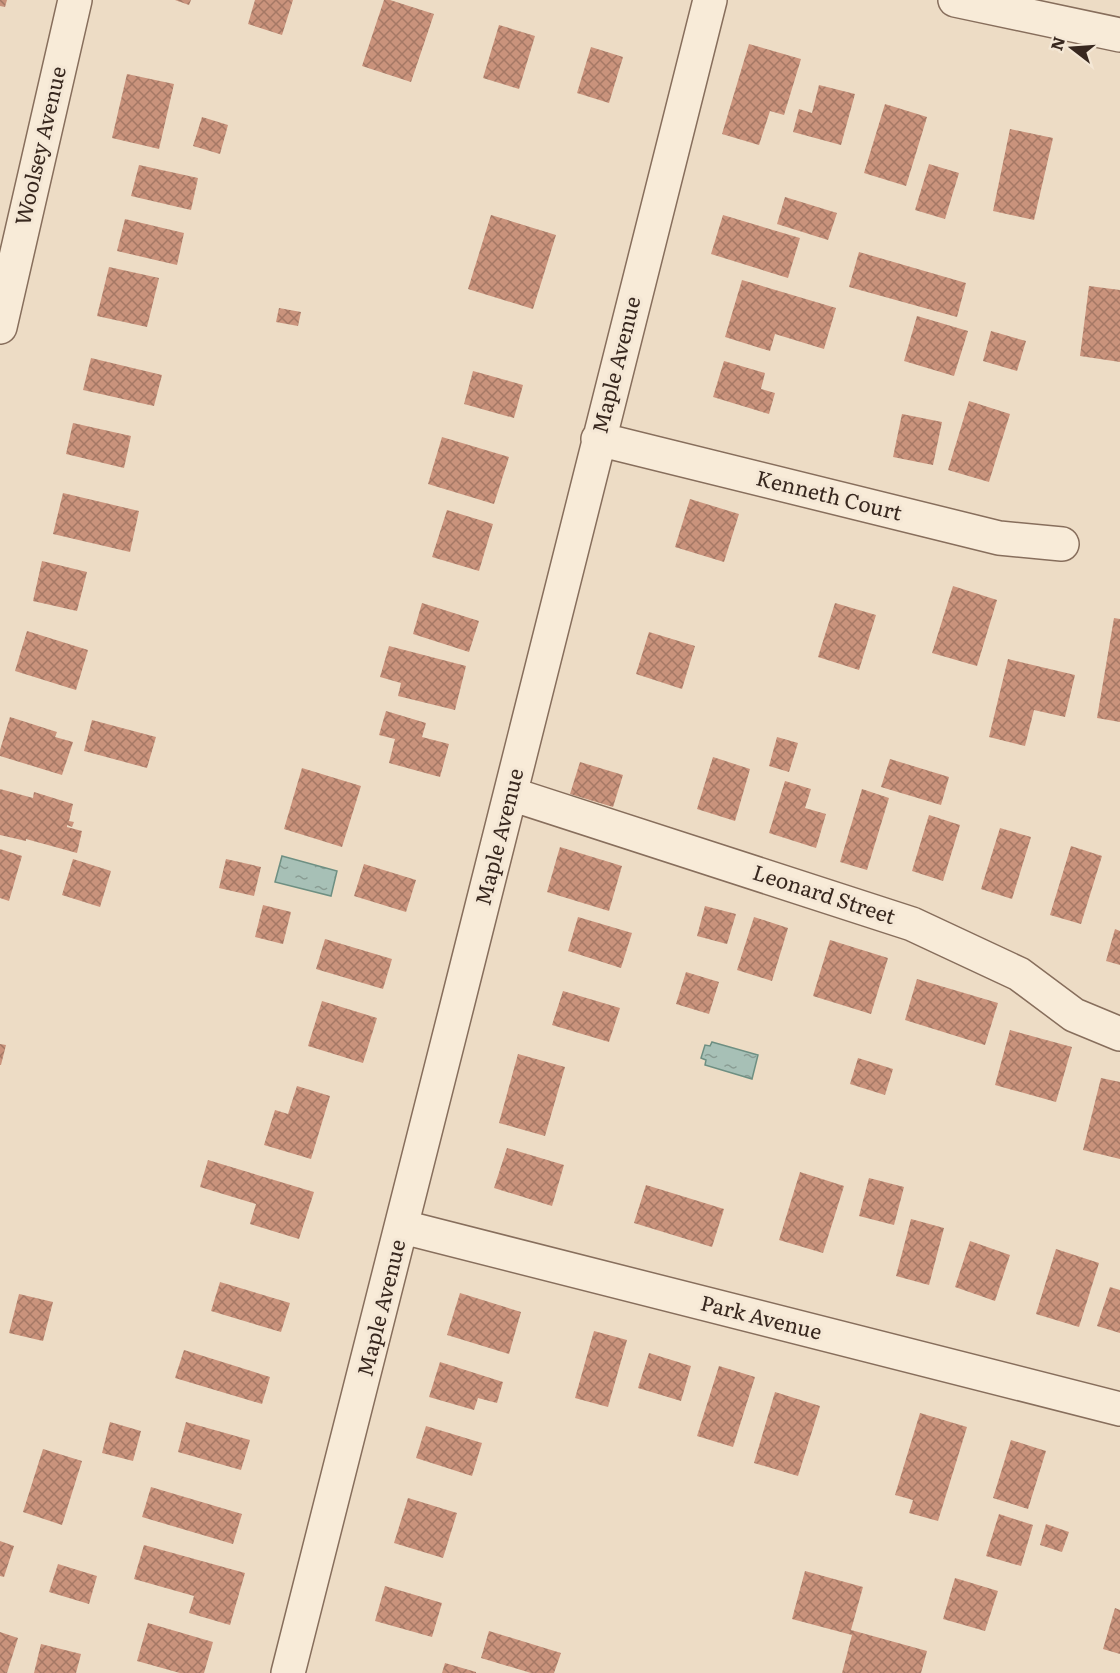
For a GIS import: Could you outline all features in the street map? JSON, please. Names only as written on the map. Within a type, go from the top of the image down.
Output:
[{"type":"street","name":"Woolsey Avenue","points":[[0,327],[75,0]]},
{"type":"street","name":"Maple Avenue","points":[[288,1673],[403,1227],[598,439],[710,0]]},
{"type":"street","points":[[955,0],[1120,34]]},
{"type":"street","name":"Kenneth Court","points":[[598,439],[999,538],[1062,544]]},
{"type":"street","name":"Leonard Street","points":[[511,794],[912,924],[1019,974],[1074,1015],[1120,1034]]},
{"type":"street","name":"Park Avenue","points":[[403,1227],[1120,1409]]},
{"type":"water","points":[[282,856],[337,871],[331,896],[275,882]]},
{"type":"water","points":[[712,1042],[758,1055],[752,1079],[705,1065],[706,1060],[701,1058],[705,1045],[710,1046]]},
{"type":"building","points":[[0,0],[7,0],[5,7],[0,6]]},
{"type":"building","points":[[175,0],[191,0],[189,5]]},
{"type":"building","points":[[255,0],[293,0],[282,35],[248,24]]},
{"type":"building","points":[[384,0],[434,14],[411,82],[362,66]]},
{"type":"building","points":[[499,25],[535,36],[519,89],[483,78]]},
{"type":"building","points":[[749,44],[801,59],[784,115],[770,111],[759,145],[722,134]]},
{"type":"building","points":[[591,47],[623,57],[609,103],[577,93]]},
{"type":"building","points":[[127,74],[174,84],[159,149],[112,138]]},
{"type":"building","points":[[819,85],[855,94],[841,145],[793,132],[799,109],[812,113]]},
{"type":"building","points":[[885,104],[927,117],[906,186],[864,173]]},
{"type":"building","points":[[202,117],[228,125],[220,154],[193,146]]},
{"type":"building","points":[[1010,129],[1053,138],[1034,220],[993,211]]},
{"type":"building","points":[[929,164],[959,173],[945,219],[915,210]]},
{"type":"building","points":[[139,165],[198,178],[191,210],[131,196]]},
{"type":"building","points":[[785,197],[837,213],[828,240],[777,224]]},
{"type":"building","points":[[491,215],[556,235],[533,309],[468,289]]},
{"type":"building","points":[[723,215],[800,238],[788,278],[711,254]]},
{"type":"building","points":[[125,219],[184,233],[177,265],[117,251]]},
{"type":"building","points":[[859,252],[966,283],[957,317],[849,287]]},
{"type":"building","points":[[109,267],[159,278],[147,327],[97,316]]},
{"type":"building","points":[[742,280],[836,308],[824,349],[775,334],[770,351],[725,337]]},
{"type":"building","points":[[1089,286],[1120,290],[1120,362],[1080,356]]},
{"type":"building","points":[[279,308],[301,312],[298,326],[276,322]]},
{"type":"building","points":[[917,316],[968,331],[954,376],[904,361]]},
{"type":"building","points":[[991,331],[1026,341],[1017,371],[983,361]]},
{"type":"building","points":[[91,358],[162,375],[154,406],[83,390]]},
{"type":"building","points":[[724,361],[765,373],[761,389],[775,393],[769,414],[713,397]]},
{"type":"building","points":[[473,371],[523,385],[514,418],[464,404]]},
{"type":"building","points":[[969,401],[1010,414],[989,482],[948,470]]},
{"type":"building","points":[[902,414],[942,422],[933,465],[893,457]]},
{"type":"building","points":[[73,423],[131,436],[124,468],[66,454]]},
{"type":"building","points":[[442,437],[509,457],[494,504],[428,484]]},
{"type":"building","points":[[63,493],[139,511],[130,552],[53,534]]},
{"type":"building","points":[[690,499],[739,514],[724,562],[675,547]]},
{"type":"building","points":[[447,510],[493,524],[479,571],[432,557]]},
{"type":"building","points":[[42,561],[87,572],[77,611],[33,601]]},
{"type":"building","points":[[953,586],[997,600],[977,666],[932,653]]},
{"type":"building","points":[[422,603],[479,621],[469,652],[413,634]]},
{"type":"building","points":[[835,603],[876,615],[859,670],[818,657]]},
{"type":"building","points":[[1114,618],[1120,619],[1120,722],[1097,718]]},
{"type":"building","points":[[27,631],[88,650],[76,690],[15,671]]},
{"type":"building","points":[[649,632],[695,646],[682,689],[636,674]]},
{"type":"building","points":[[389,646],[466,666],[455,710],[398,696],[401,683],[380,677]]},
{"type":"building","points":[[1008,659],[1075,675],[1065,717],[1034,710],[1025,746],[989,737]]},
{"type":"building","points":[[386,711],[426,723],[422,737],[449,744],[440,777],[389,763],[395,739],[379,735]]},
{"type":"building","points":[[10,717],[57,732],[55,737],[73,742],[62,775],[0,756]]},
{"type":"building","points":[[92,720],[156,737],[147,768],[84,751]]},
{"type":"building","points":[[777,737],[798,743],[789,772],[769,766]]},
{"type":"building","points":[[713,757],[750,769],[735,821],[697,809]]},
{"type":"building","points":[[890,759],[949,777],[941,805],[881,787]]},
{"type":"building","points":[[580,762],[623,775],[613,807],[570,794]]},
{"type":"building","points":[[302,768],[361,786],[342,847],[284,829]]},
{"type":"building","points":[[785,781],[811,789],[805,808],[826,814],[816,848],[769,833]]},
{"type":"building","points":[[0,789],[33,798],[34,792],[73,804],[69,821],[74,822],[72,827],[67,825],[67,827],[82,831],[77,853],[26,839],[26,841],[0,835]]},
{"type":"building","points":[[862,789],[889,798],[867,870],[840,862]]},
{"type":"building","points":[[929,815],[960,825],[943,881],[912,871]]},
{"type":"building","points":[[1000,828],[1031,837],[1012,899],[981,889]]},
{"type":"building","points":[[1071,846],[1102,856],[1081,924],[1050,915]]},
{"type":"building","points":[[560,847],[622,866],[609,911],[547,892]]},
{"type":"building","points":[[0,849],[22,856],[9,901],[0,898]]},
{"type":"building","points":[[73,859],[111,871],[100,907],[62,895]]},
{"type":"building","points":[[226,859],[261,867],[254,896],[219,888]]},
{"type":"building","points":[[364,864],[416,880],[406,912],[354,896]]},
{"type":"building","points":[[263,905],[291,912],[283,944],[255,937]]},
{"type":"building","points":[[705,906],[736,914],[727,944],[697,936]]},
{"type":"building","points":[[578,917],[632,933],[621,968],[568,951]]},
{"type":"building","points":[[754,917],[788,928],[772,981],[737,970]]},
{"type":"building","points":[[1115,929],[1120,931],[1120,965],[1106,961]]},
{"type":"building","points":[[325,939],[392,959],[383,989],[316,969]]},
{"type":"building","points":[[830,940],[888,958],[871,1014],[813,996]]},
{"type":"building","points":[[686,972],[719,982],[709,1014],[676,1004]]},
{"type":"building","points":[[917,979],[998,1003],[985,1045],[905,1020]]},
{"type":"building","points":[[563,991],[620,1008],[609,1042],[552,1025]]},
{"type":"building","points":[[322,1001],[377,1018],[363,1063],[308,1046]]},
{"type":"building","points":[[1010,1030],[1072,1047],[1056,1102],[995,1085]]},
{"type":"building","points":[[0,1044],[6,1045],[1,1065],[0,1065]]},
{"type":"building","points":[[518,1054],[565,1067],[545,1136],[499,1123]]},
{"type":"building","points":[[858,1058],[893,1069],[885,1095],[850,1084]]},
{"type":"building","points":[[1101,1078],[1120,1082],[1120,1159],[1083,1150]]},
{"type":"building","points":[[297,1086],[330,1096],[311,1159],[264,1145],[275,1110],[288,1114]]},
{"type":"building","points":[[507,1148],[564,1165],[552,1206],[494,1188]]},
{"type":"building","points":[[208,1160],[314,1192],[299,1239],[250,1224],[256,1204],[200,1187]]},
{"type":"building","points":[[800,1172],[844,1186],[823,1253],[779,1240]]},
{"type":"building","points":[[869,1178],[904,1187],[894,1225],[859,1216]]},
{"type":"building","points":[[646,1185],[724,1209],[712,1247],[634,1223]]},
{"type":"building","points":[[911,1219],[944,1228],[929,1285],[896,1276]]},
{"type":"building","points":[[970,1241],[1010,1255],[995,1301],[955,1287]]},
{"type":"building","points":[[1056,1249],[1099,1263],[1079,1327],[1036,1314]]},
{"type":"building","points":[[220,1282],[290,1303],[281,1332],[211,1311]]},
{"type":"building","points":[[1110,1287],[1120,1290],[1120,1333],[1097,1326]]},
{"type":"building","points":[[460,1293],[521,1312],[509,1354],[447,1335]]},
{"type":"building","points":[[19,1294],[53,1302],[43,1341],[9,1333]]},
{"type":"building","points":[[594,1331],[627,1340],[608,1407],[575,1398]]},
{"type":"building","points":[[184,1350],[270,1377],[262,1404],[175,1378]]},
{"type":"building","points":[[649,1353],[691,1366],[681,1401],[638,1388]]},
{"type":"building","points":[[440,1362],[503,1382],[497,1403],[478,1398],[474,1410],[429,1397]]},
{"type":"building","points":[[719,1366],[755,1377],[733,1447],[697,1436]]},
{"type":"building","points":[[775,1392],[820,1406],[798,1476],[754,1463]]},
{"type":"building","points":[[920,1413],[967,1427],[938,1521],[909,1513],[913,1500],[895,1495]]},
{"type":"building","points":[[110,1422],[141,1431],[133,1461],[102,1453]]},
{"type":"building","points":[[186,1422],[250,1440],[241,1470],[178,1452]]},
{"type":"building","points":[[426,1426],[482,1443],[472,1476],[416,1458]]},
{"type":"building","points":[[1011,1440],[1046,1451],[1028,1509],[993,1498]]},
{"type":"building","points":[[43,1449],[82,1461],[62,1525],[23,1512]]},
{"type":"building","points":[[151,1487],[242,1514],[233,1544],[142,1517]]},
{"type":"building","points":[[408,1498],[457,1513],[443,1558],[394,1543]]},
{"type":"building","points":[[999,1514],[1033,1525],[1021,1566],[986,1556]]},
{"type":"building","points":[[1046,1524],[1069,1532],[1062,1552],[1040,1545]]},
{"type":"building","points":[[0,1541],[14,1546],[4,1577],[0,1576]]},
{"type":"building","points":[[144,1545],[245,1573],[230,1625],[189,1613],[194,1596],[134,1579]]},
{"type":"building","points":[[58,1564],[97,1576],[89,1604],[49,1592]]},
{"type":"building","points":[[805,1571],[863,1587],[851,1630],[927,1651],[921,1673],[842,1673],[852,1635],[792,1619]]},
{"type":"building","points":[[955,1578],[998,1591],[985,1631],[943,1619]]},
{"type":"building","points":[[385,1586],[442,1603],[432,1637],[375,1621]]},
{"type":"building","points":[[1115,1608],[1120,1610],[1120,1654],[1103,1649]]},
{"type":"building","points":[[148,1623],[213,1642],[204,1673],[180,1673],[137,1661]]},
{"type":"building","points":[[489,1631],[561,1653],[554,1673],[531,1673],[481,1658]]},
{"type":"building","points":[[0,1632],[18,1638],[7,1673],[0,1673]]},
{"type":"building","points":[[41,1644],[81,1654],[76,1673],[34,1673]]},
{"type":"building","points":[[445,1663],[476,1672],[476,1673],[442,1673]]}]
